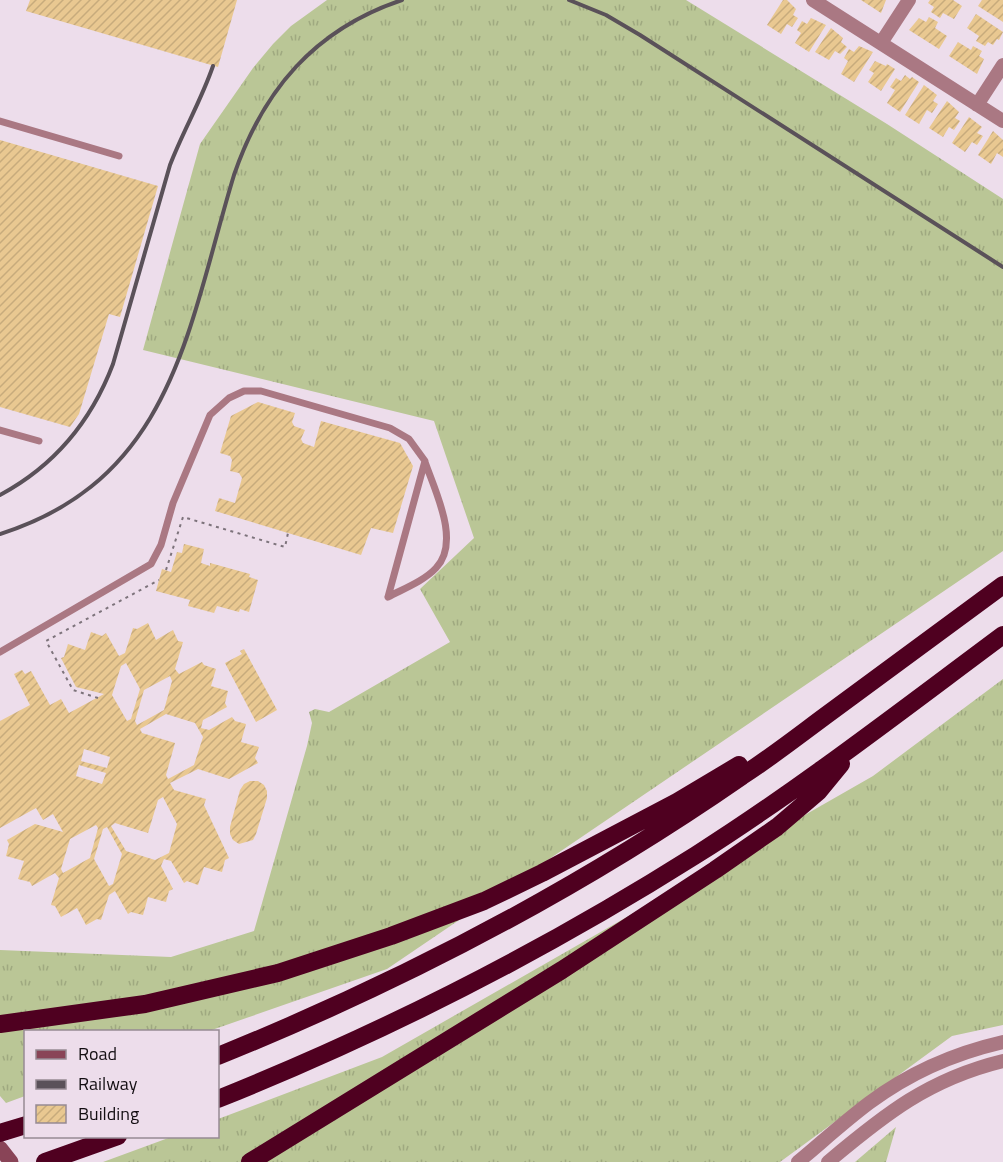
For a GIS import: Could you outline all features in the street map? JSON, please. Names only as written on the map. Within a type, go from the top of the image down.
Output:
[{"type":"highway","points":[[219,1056],[319,1014],[429,961],[498,926],[630,849],[743,776],[1003,585]]},
{"type":"highway","points":[[219,1099],[382,1029],[538,950],[698,854],[858,744],[1003,635]]},
{"type":"highway","points":[[250,1162],[562,970],[715,870],[777,827],[818,792],[858,744]]},
{"type":"highway","points":[[0,1024],[152,1002],[278,973],[391,936],[484,901],[542,873],[677,801],[749,758],[784,746]]},
{"type":"highway","points":[[0,1133],[24,1126]]},
{"type":"highway","points":[[45,1162],[115,1138]]},
{"type":"main road","points":[[0,1148],[11,1162]]},
{"type":"street","points":[[813,0],[1003,121]]},
{"type":"street","points":[[881,44],[909,0]]},
{"type":"street","points":[[977,105],[1003,65]]},
{"type":"street","points":[[798,1162],[870,1103],[896,1085],[954,1056],[1003,1042]]},
{"type":"street","points":[[828,1162],[905,1101],[961,1074],[1003,1061]]},
{"type":"lane","points":[[0,121],[119,156]]},
{"type":"lane","points":[[0,652],[151,564],[161,544],[173,503],[210,415],[229,398],[244,391],[261,391],[390,428],[409,439],[425,461],[442,510],[448,541],[437,568],[388,597],[425,461]]},
{"type":"lane","points":[[0,430],[39,441]]},
{"type":"path","points":[[166,570],[183,517],[285,547],[288,532]]},
{"type":"path","points":[[98,698],[73,690],[46,641],[159,580]]},
{"type":"green space","points":[[327,0],[686,0],[887,124],[1003,199],[1003,551],[387,969],[212,1030],[24,1030],[24,1096],[6,1103],[0,1096],[0,950],[171,957],[254,931],[307,746],[312,723],[309,712],[315,709],[329,712],[450,642],[420,589],[474,538],[434,421],[143,350],[200,144],[253,68],[291,26]]},
{"type":"green space","points":[[1003,679],[1003,1025],[952,1036],[780,1162],[103,1162],[168,1138],[219,1138],[219,1119],[382,1057],[873,776]]},
{"type":"green space","points":[[896,1127],[886,1162],[855,1162]]},
{"type":"building","points":[[30,0],[237,0],[218,67],[26,11]]},
{"type":"building","points":[[783,0],[787,0],[796,9],[793,15],[798,18],[792,27],[787,24],[781,34],[767,25]]},
{"type":"building","points":[[861,0],[886,0],[881,13]]},
{"type":"building","points":[[930,0],[953,0],[962,6],[954,19],[943,13],[940,18],[931,12],[934,7],[928,3]]},
{"type":"building","points":[[982,0],[1003,0],[1003,22],[978,6]]},
{"type":"building","points":[[976,14],[1003,32],[993,45],[988,42],[985,46],[976,41],[979,36],[967,28]]},
{"type":"building","points":[[929,17],[938,22],[935,28],[947,36],[939,49],[909,30],[919,18],[926,22]]},
{"type":"building","points":[[811,18],[826,25],[809,52],[795,43],[801,33],[797,30],[802,21],[807,24]]},
{"type":"building","points":[[831,28],[843,38],[841,42],[847,47],[840,54],[835,51],[829,60],[815,52]]},
{"type":"building","points":[[958,42],[971,50],[973,46],[982,51],[979,56],[984,59],[977,74],[949,56]]},
{"type":"building","points":[[859,46],[873,52],[854,82],[841,74],[848,61],[844,58],[849,49],[854,52]]},
{"type":"building","points":[[875,61],[895,69],[881,91],[868,82],[874,73],[869,70]]},
{"type":"building","points":[[905,75],[919,82],[900,112],[887,103],[895,90],[890,87],[896,78],[901,81]]},
{"type":"building","points":[[924,85],[937,95],[933,101],[938,104],[932,113],[927,110],[919,124],[905,115]]},
{"type":"building","points":[[947,101],[959,112],[955,118],[960,121],[954,130],[949,127],[943,137],[929,128]]},
{"type":"building","points":[[969,117],[982,127],[977,133],[983,136],[977,145],[972,142],[965,152],[952,143]]},
{"type":"building","points":[[993,131],[1003,140],[1003,157],[997,153],[991,164],[978,155]]},
{"type":"building","points":[[0,140],[158,186],[120,317],[109,314],[79,414],[70,427],[0,407]]},
{"type":"building","points":[[258,402],[295,413],[292,422],[294,426],[305,430],[301,439],[303,443],[314,447],[321,421],[400,443],[413,466],[393,533],[371,528],[361,555],[215,511],[219,498],[235,503],[242,478],[239,473],[230,471],[232,460],[230,456],[220,453],[231,416]]},
{"type":"building","points":[[184,544],[204,549],[201,563],[210,566],[210,563],[250,574],[249,577],[258,580],[249,612],[240,609],[239,612],[217,606],[214,613],[188,606],[190,600],[156,591],[162,569],[171,572],[177,552],[182,553]]},
{"type":"building","points":[[148,623],[156,640],[173,630],[178,641],[183,642],[175,669],[179,674],[202,662],[216,669],[211,686],[228,691],[225,703],[227,707],[203,720],[201,728],[209,730],[232,717],[235,721],[246,724],[241,742],[259,747],[255,758],[258,763],[229,779],[198,769],[170,783],[174,790],[206,799],[204,805],[229,858],[225,860],[222,872],[204,867],[198,885],[187,881],[184,883],[171,861],[164,859],[161,866],[173,889],[169,891],[166,902],[148,897],[143,915],[131,912],[128,914],[115,891],[109,895],[101,920],[97,919],[86,925],[77,908],[61,917],[55,906],[51,905],[59,878],[55,873],[32,886],[30,882],[18,879],[24,861],[6,856],[9,844],[7,840],[35,824],[63,832],[53,814],[43,820],[36,808],[0,828],[0,721],[30,705],[14,674],[22,670],[25,674],[31,671],[50,705],[61,699],[69,713],[104,694],[76,687],[61,658],[64,657],[68,644],[85,650],[91,632],[102,636],[106,633],[119,656],[125,653],[133,628],[137,629]],"holes":[[[126,663],[140,689],[131,719],[127,721],[112,695],[121,666]],[[170,676],[172,681],[164,710],[137,725],[135,721],[144,690]],[[166,714],[195,723],[203,737],[194,765],[168,779],[166,775],[175,743],[142,733],[140,729]],[[84,749],[110,757],[107,768],[81,761]],[[79,765],[106,773],[102,784],[76,776]],[[163,797],[177,824],[169,853],[155,860],[126,851],[111,826],[115,823],[148,833],[158,800]],[[96,825],[98,828],[90,858],[63,873],[61,869],[70,839]],[[107,827],[122,854],[113,884],[109,886],[94,859],[103,829]]]},
{"type":"building","points":[[244,649],[277,710],[256,722],[225,663],[242,654],[240,651]]},
{"type":"building","points":[[250,781],[258,781],[264,785],[267,798],[253,840],[239,844],[233,840],[230,827],[240,790]]},
{"type":"railway","points":[[0,534],[58,509],[104,476],[138,436],[165,390],[186,340],[234,175],[260,116],[296,66],[318,46],[371,12],[402,0]]},
{"type":"railway","points":[[569,0],[606,15],[640,35],[1003,267]]},
{"type":"railway","points":[[0,495],[54,456],[82,423],[104,385],[113,364],[170,165],[213,66]]}]
